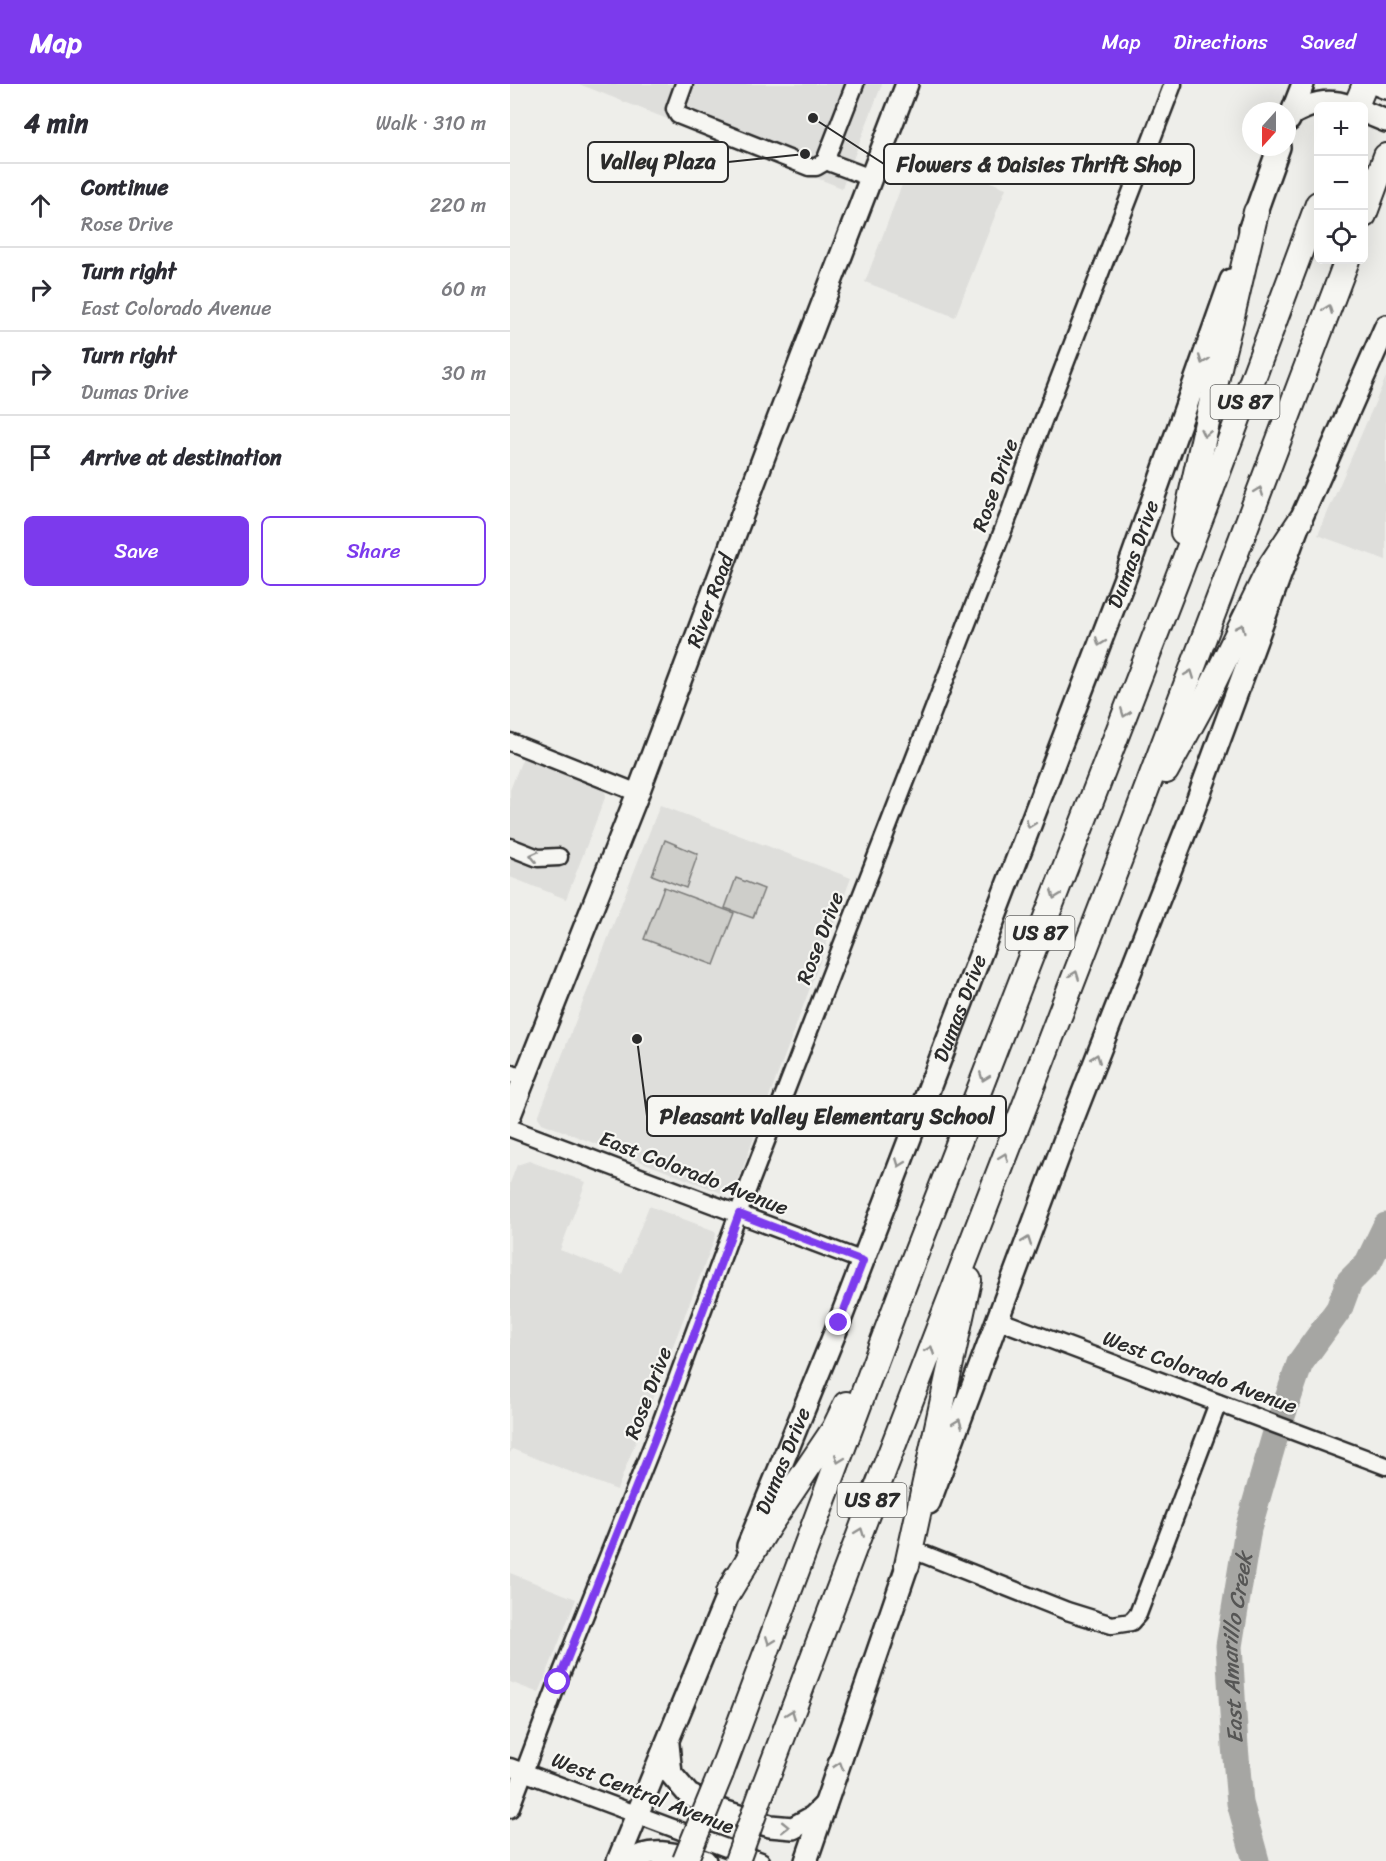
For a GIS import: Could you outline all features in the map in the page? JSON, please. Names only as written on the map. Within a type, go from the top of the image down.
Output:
[{"type":"highway","points":[[1358,102],[1365,84]]},
{"type":"highway","points":[[1366,210],[1386,156]]},
{"type":"highway","name":"US 87","points":[[685,1861],[911,1266],[1205,507],[1316,210]]},
{"type":"highway","points":[[1169,600],[1221,359],[1256,213]]},
{"type":"highway","name":"US 87","points":[[737,1861],[1345,264]]},
{"type":"highway","points":[[1125,846],[1208,694],[1271,565],[1300,521]]},
{"type":"highway","points":[[910,1558],[983,1212]]},
{"type":"highway","points":[[728,1593],[768,1527],[834,1429],[911,1266]]},
{"type":"main road","name":"River Road","points":[[510,1115],[517,1076],[638,793],[907,84]]},
{"type":"main road","points":[[1296,102],[1303,84]]},
{"type":"main road","points":[[1376,84],[1386,88]]},
{"type":"main road","points":[[1296,116],[1314,104]]},
{"type":"main road","points":[[1368,114],[1386,121]]},
{"type":"main road","name":"Dumas Drive","points":[[618,1861],[835,1334],[1126,575],[1276,156]]},
{"type":"main road","points":[[806,1861],[859,1702],[948,1450],[1068,1131],[1191,817],[1300,521],[1386,326]]},
{"type":"main road","points":[[668,1740],[671,1774],[689,1795],[720,1810],[770,1826],[793,1828],[813,1817],[827,1803]]},
{"type":"main road","points":[[631,1861],[637,1856],[664,1852],[705,1861]]},
{"type":"street","points":[[684,84],[675,109],[678,116],[809,167],[816,167],[828,160]]},
{"type":"street","points":[[855,84],[827,156],[831,163],[871,178]]},
{"type":"street","name":"Rose Drive","points":[[510,1809],[517,1769],[558,1682],[655,1439],[739,1214],[1173,84]]},
{"type":"street","points":[[510,742],[638,793]]},
{"type":"street","points":[[510,847],[538,858],[559,857]]},
{"type":"street","name":"East Colorado Avenue","points":[[510,1128],[863,1261]]},
{"type":"street","name":"West Colorado Avenue","points":[[998,1320],[1386,1466]]},
{"type":"street","points":[[910,1558],[1101,1622],[1112,1625],[1131,1622],[1138,1614],[1218,1403]]},
{"type":"street","name":"West Central Avenue","points":[[517,1769],[761,1861]]},
{"type":"shaded area","points":[[579,84],[882,84],[842,188]]},
{"type":"shaded area","points":[[914,153],[1006,188],[955,317],[865,282]]},
{"type":"shaded area","points":[[1386,377],[1386,560],[1318,535]]},
{"type":"shaded area","points":[[523,757],[604,790],[606,795],[566,899],[510,877],[510,790]]},
{"type":"shaded area","points":[[660,805],[851,878],[735,1189],[724,1194],[542,1123],[538,1117]]},
{"type":"shaded area","points":[[665,840],[698,854],[686,888],[652,875]]},
{"type":"shaded area","points":[[736,878],[764,889],[753,918],[725,908]]},
{"type":"shaded area","points":[[664,887],[734,913],[714,965],[644,939]]},
{"type":"shaded area","points":[[529,1161],[586,1182],[560,1250],[622,1274],[649,1206],[715,1231],[716,1235],[617,1490],[512,1449],[510,1453],[510,1183],[517,1165]]},
{"type":"shaded area","points":[[510,1573],[576,1599],[539,1693],[510,1682]]},
{"type":"waterway","name":"East Amarillo Creek","points":[[1282,1416],[1300,1363],[1339,1309],[1349,1282],[1368,1263],[1386,1226]]},
{"type":"waterway","name":"East Amarillo Creek","points":[[1256,1861],[1240,1803],[1229,1646],[1248,1529],[1275,1436]]},
{"type":"place","name":"Flowers & Daisies Thrift Shop","points":[[813,118]]},
{"type":"place","name":"Valley Plaza","points":[[805,154]]},
{"type":"place","name":"Pleasant Valley Elementary School","points":[[637,1039]]},
{"type":"route","points":[[558,1682],[655,1439],[739,1214],[863,1261],[839,1323]]}]
